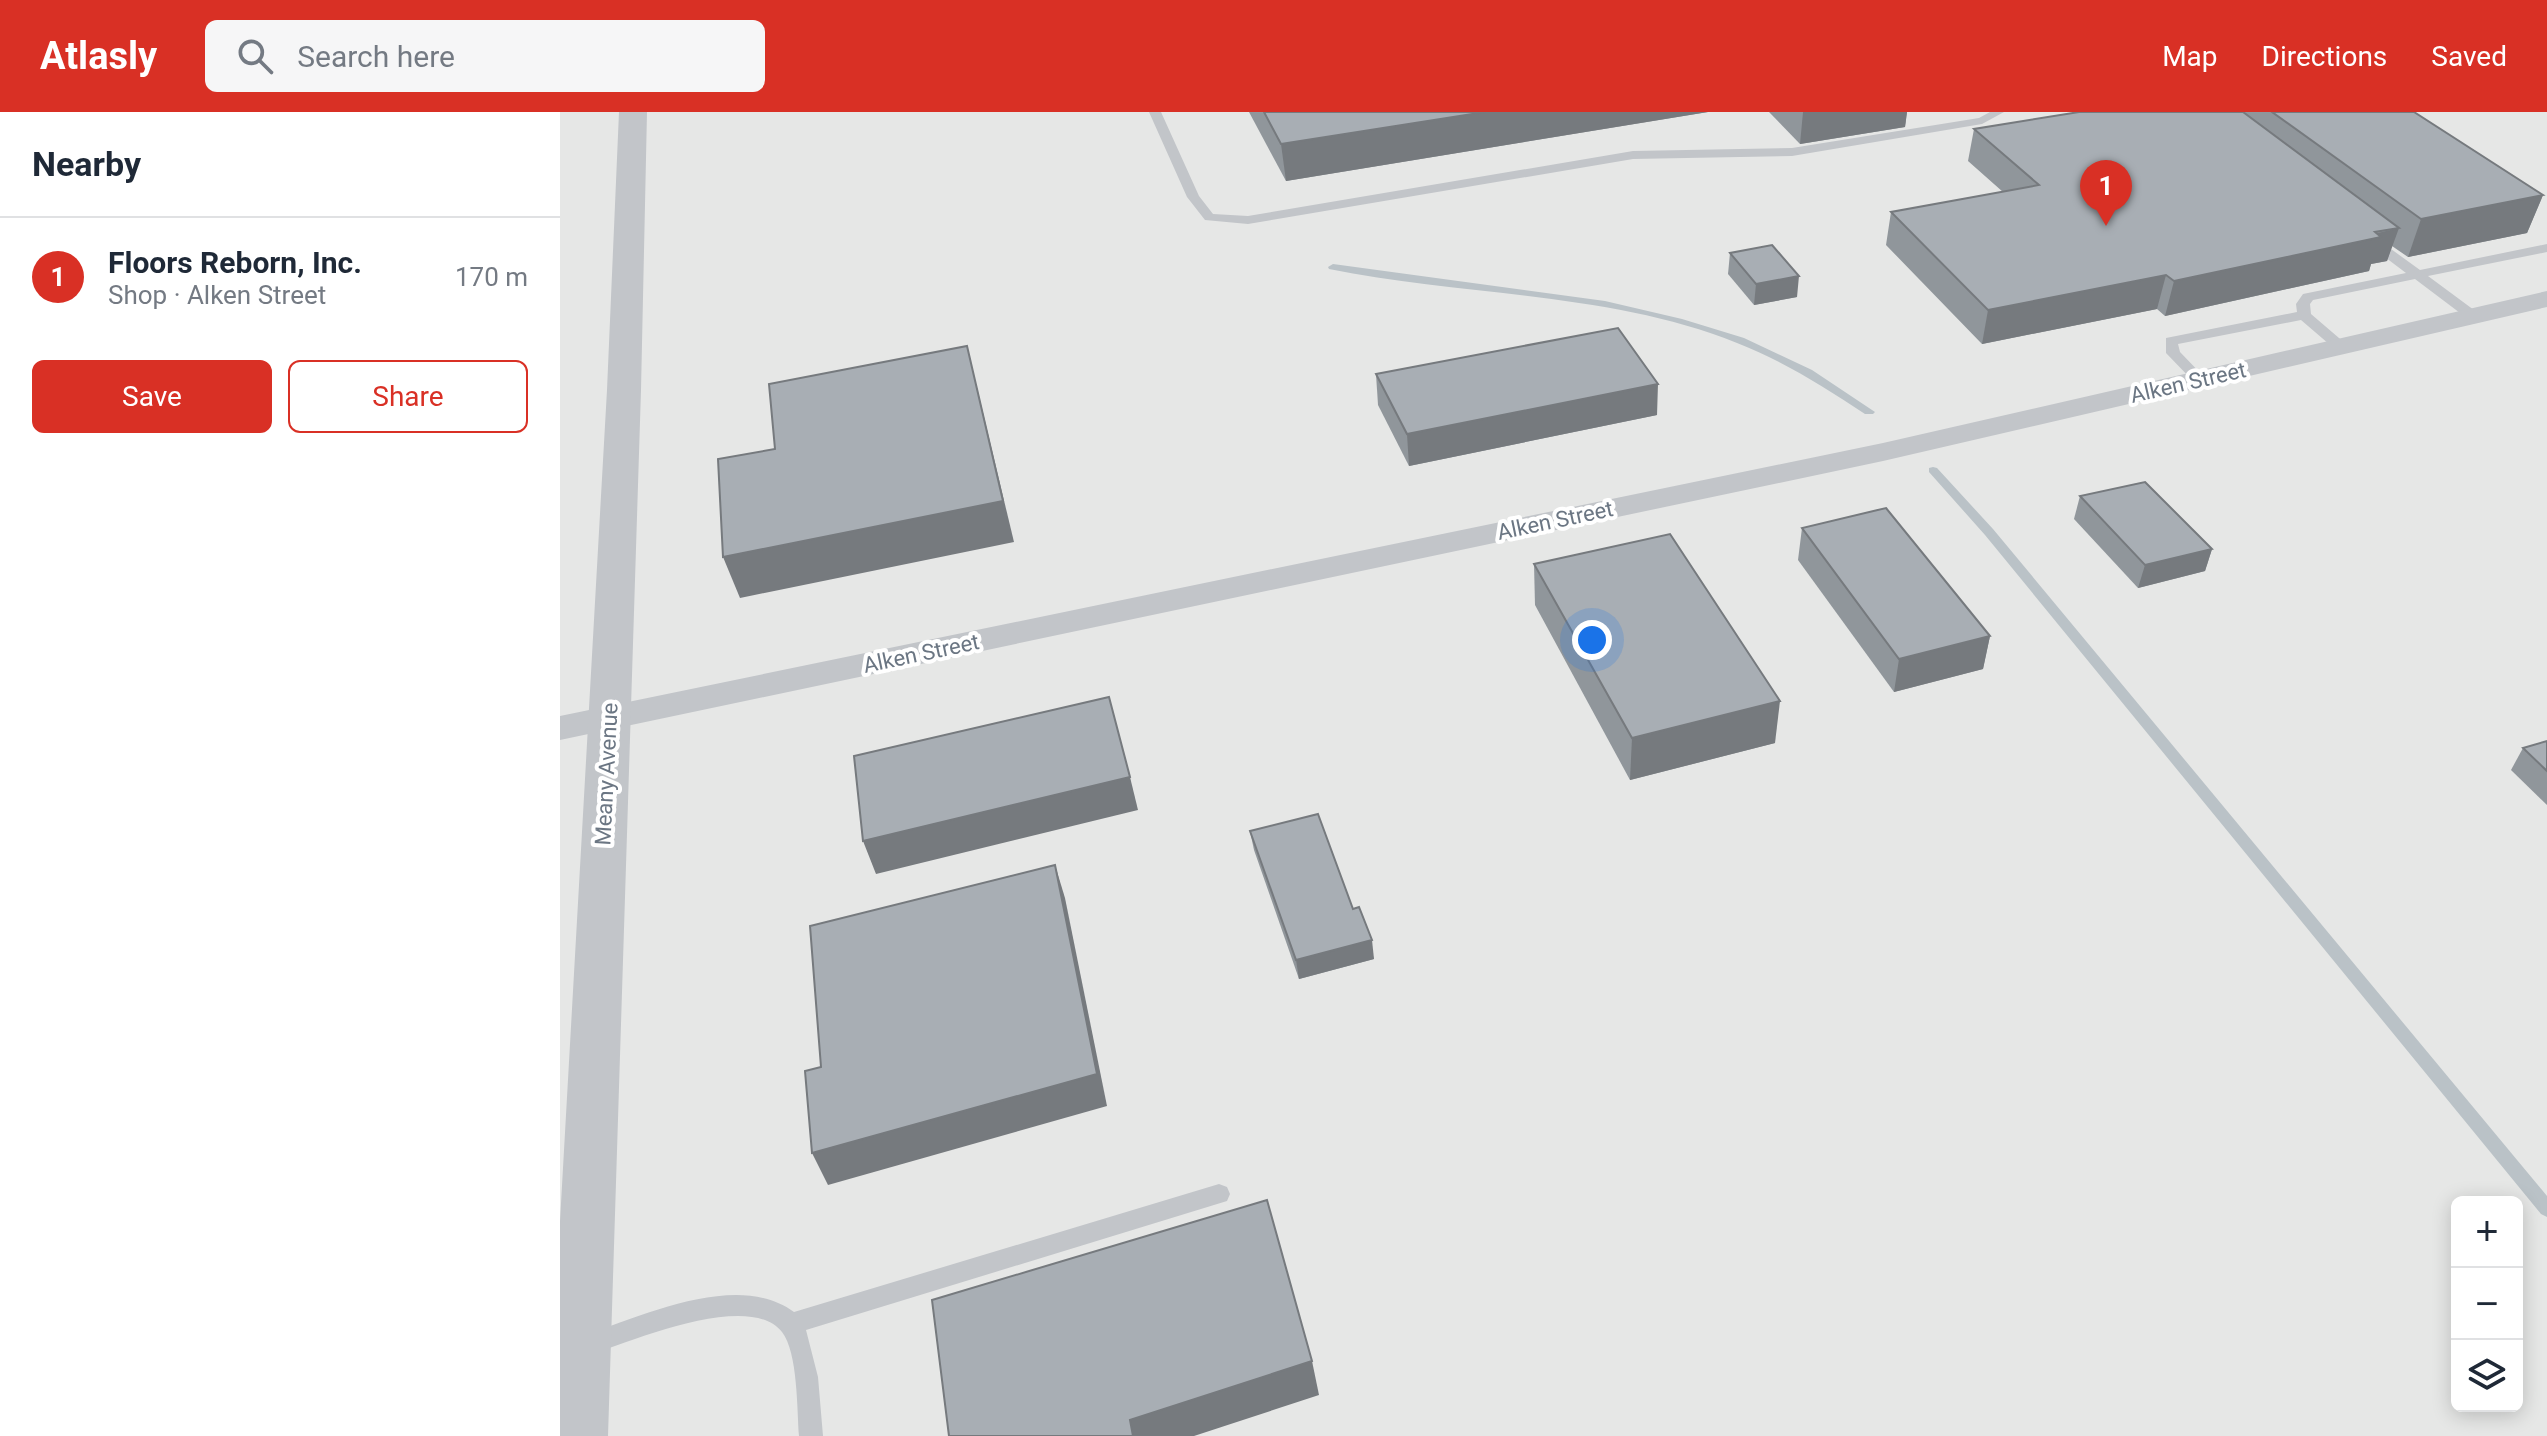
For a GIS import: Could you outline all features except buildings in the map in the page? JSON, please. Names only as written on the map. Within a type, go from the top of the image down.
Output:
[{"type":"street","name":"Meany Avenue","points":[[578,1436],[633,112]]},
{"type":"street","name":"Alken Street","points":[[560,728],[1883,452],[2547,299]]},
{"type":"lane","points":[[1155,112],[1193,197],[1209,217],[1248,220],[1633,155],[1792,152],[1982,121],[1998,112]]},
{"type":"lane","points":[[2353,227],[2473,316]]},
{"type":"lane","points":[[2341,347],[2304,315],[2303,304],[2318,293],[2547,248]]},
{"type":"lane","points":[[2199,379],[2173,353],[2171,341],[2304,315]]},
{"type":"lane","points":[[791,1324],[1219,1194]]},
{"type":"lane","points":[[581,1347],[721,1305],[754,1304],[775,1311],[791,1324],[805,1367],[811,1436]]},
{"type":"shaded area","points":[[560,112],[2547,112],[2547,1436],[560,1436]]},
{"type":"waterway","points":[[1333,267],[1605,304],[1678,321],[1740,340],[1808,372],[1869,412]]},
{"type":"waterway","points":[[1933,470],[1989,532],[2547,1209]]},
{"type":"place","name":"Floors Reborn, Inc.","points":[[2106,226]]}]
